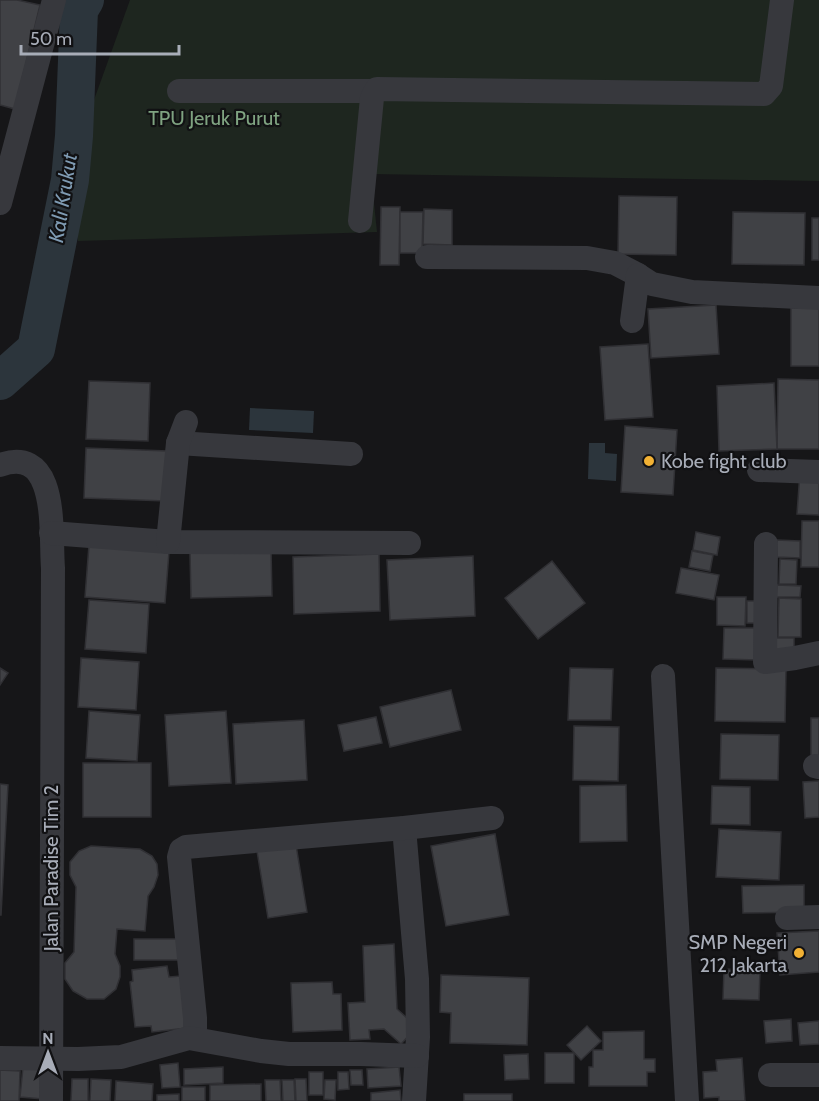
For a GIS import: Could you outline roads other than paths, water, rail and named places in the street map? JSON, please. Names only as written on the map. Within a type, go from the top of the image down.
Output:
[{"type":"street","points":[[0,203],[9,135],[54,0]]},
{"type":"street","points":[[179,91],[375,91],[380,88],[764,94],[771,86],[782,0]]},
{"type":"street","points":[[360,221],[372,98],[375,91]]},
{"type":"street","points":[[427,256],[587,258],[615,263],[652,284],[692,292],[819,298]]},
{"type":"street","points":[[632,321],[638,275]]},
{"type":"street","points":[[168,542],[182,433],[351,454]]},
{"type":"street","name":"Jalan Paradise Tim 2","points":[[0,465],[10,461],[27,464],[39,471],[49,497],[53,678],[50,924],[51,1101]]},
{"type":"street","points":[[759,471],[819,472]]},
{"type":"street","points":[[51,533],[168,542],[408,543]]},
{"type":"street","points":[[766,544],[765,662],[819,653]]},
{"type":"street","points":[[663,676],[687,1101]]},
{"type":"street","points":[[195,1038],[179,857],[181,850],[186,847],[492,818]]},
{"type":"street","points":[[404,828],[417,979],[417,1056],[414,1101]]},
{"type":"street","points":[[787,918],[819,917]]},
{"type":"street","points":[[0,1058],[121,1057],[195,1038],[289,1054],[417,1056]]},
{"type":"street","points":[[770,1075],[819,1075]]},
{"type":"waterway","name":"Kali Krukut","points":[[0,381],[36,349],[70,180],[79,10],[85,0]]},
{"type":"place","name":"Kobe fight club","points":[[649,461]]},
{"type":"place","name":"SMP Negeri 212 Jakarta","points":[[799,953]]},
{"type":"park label","name":"TPU Jeruk Purut","points":[[214,118]]}]
